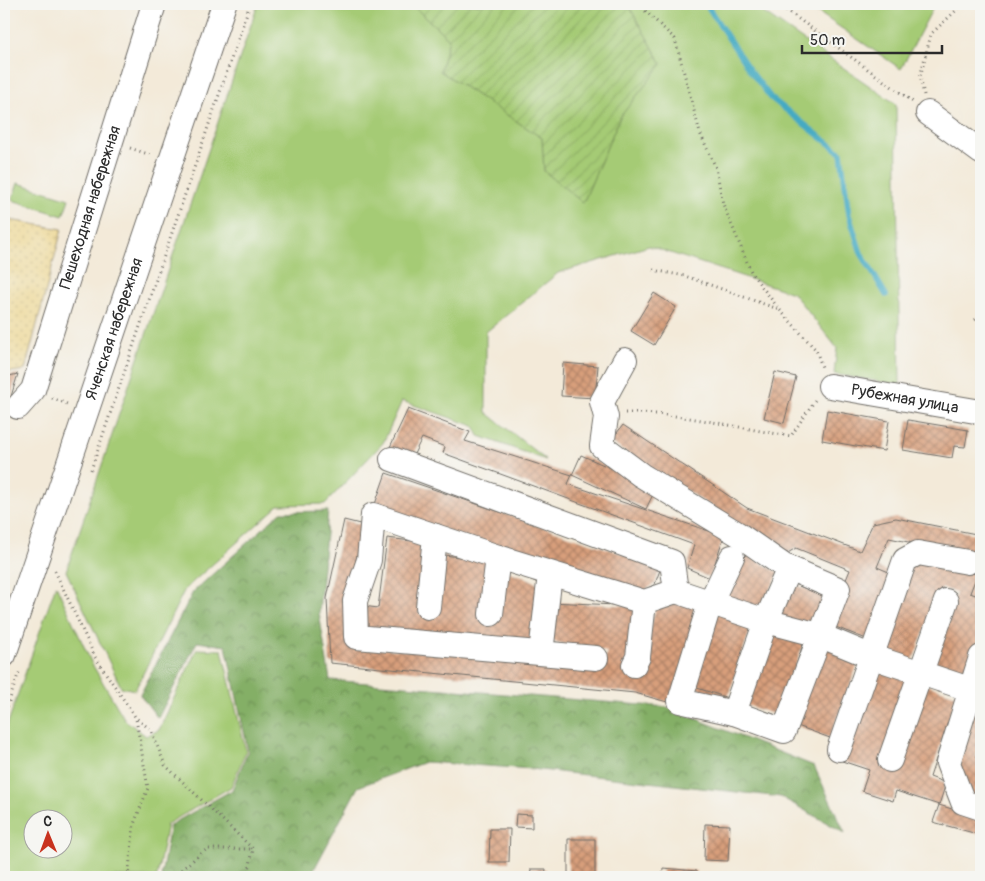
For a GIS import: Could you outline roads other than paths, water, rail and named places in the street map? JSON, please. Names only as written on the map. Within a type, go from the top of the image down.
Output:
[{"type":"street","name":"Пешеходная набережная","points":[[18,407],[33,390],[154,4]]},
{"type":"street","name":"Яченская набережная","points":[[4,655],[224,4]]},
{"type":"street","points":[[928,113],[981,152]]},
{"type":"street","points":[[625,360],[602,402],[606,417],[602,446],[641,475],[789,568],[838,589],[784,731],[734,713],[680,702],[710,603],[732,557]]},
{"type":"street","name":"Рубежная улица","points":[[830,386],[981,412]]},
{"type":"street","points":[[392,459],[672,562],[676,591]]},
{"type":"street","points":[[596,658],[356,637],[355,601],[369,560],[373,515],[550,574],[644,602],[676,591],[766,621],[819,636],[870,656],[976,691]]},
{"type":"street","points":[[428,607],[435,536]]},
{"type":"street","points":[[839,749],[905,560],[918,553],[968,562]]},
{"type":"street","points":[[491,614],[498,557]]},
{"type":"street","points":[[734,713],[766,621],[789,568]]},
{"type":"street","points":[[541,653],[550,574]]},
{"type":"street","points":[[890,760],[919,673],[946,601]]},
{"type":"street","points":[[634,665],[638,657],[644,602]]},
{"type":"street","points":[[981,657],[976,691],[948,762],[963,802],[981,808]]},
{"type":"waterway","points":[[706,4],[748,68],[771,98],[841,153],[849,215],[861,253],[886,295]]}]
